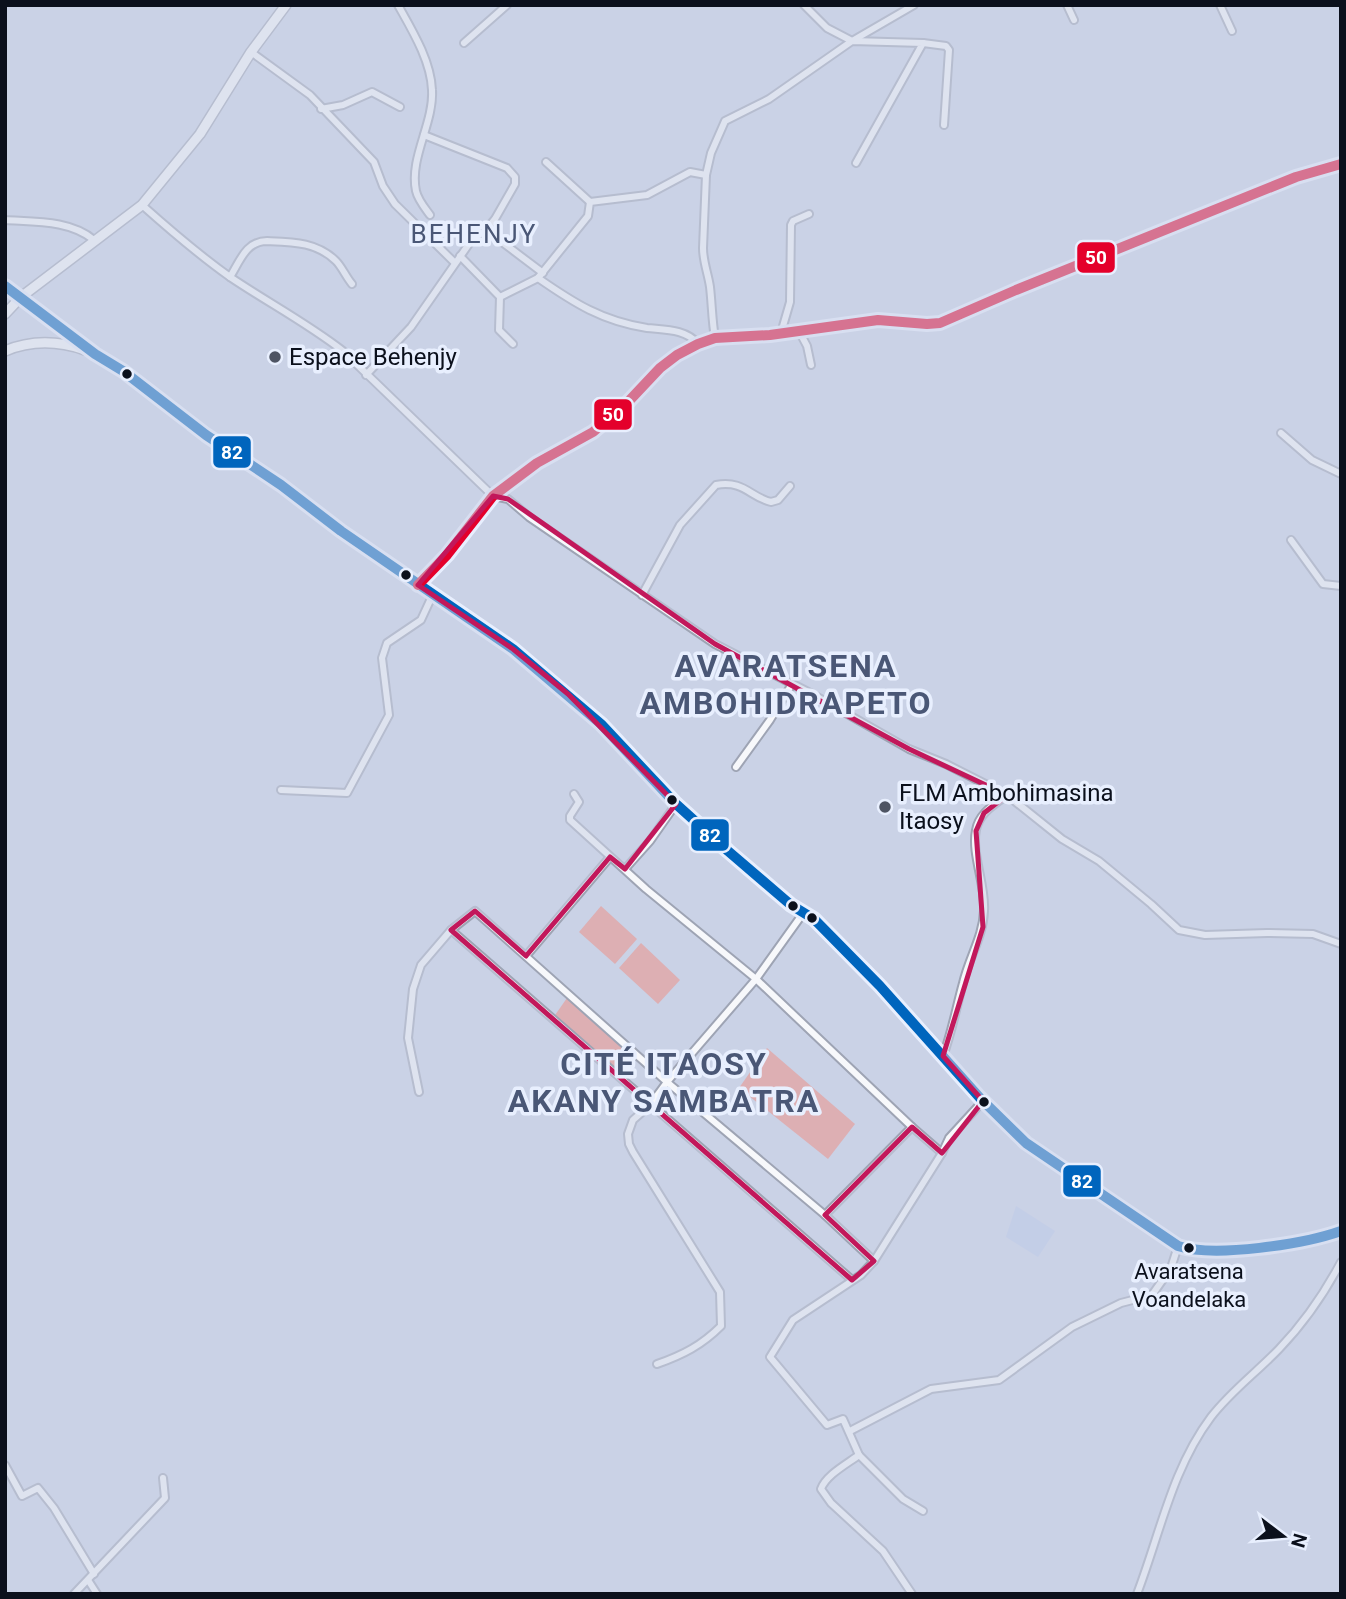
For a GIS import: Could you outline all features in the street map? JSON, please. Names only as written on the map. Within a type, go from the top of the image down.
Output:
[{"type":"street","points":[[5,314],[21,297],[142,205],[208,124],[251,52],[286,5]]},
{"type":"street","points":[[398,5],[421,51],[432,88],[416,187],[419,198],[430,215]]},
{"type":"street","points":[[464,43],[507,5]]},
{"type":"street","points":[[804,5],[827,28],[852,41],[946,46],[949,50],[944,125]]},
{"type":"street","points":[[715,338],[711,290],[703,260],[706,175],[711,153],[725,121],[769,99],[852,41],[914,5]]},
{"type":"street","points":[[1067,5],[1074,20]]},
{"type":"street","points":[[1220,5],[1232,31]]},
{"type":"street","points":[[856,163],[923,43]]},
{"type":"street","points":[[251,52],[304,90],[374,162],[383,187],[395,204],[500,297]]},
{"type":"street","points":[[321,109],[343,105],[372,92],[400,107]]},
{"type":"street","points":[[366,375],[411,327],[457,259],[475,237],[486,230],[515,184],[512,172],[424,135]]},
{"type":"street","points":[[546,162],[590,202],[647,195],[690,172],[706,175]]},
{"type":"street","points":[[418,585],[447,555],[493,496],[537,463],[593,432],[628,402],[660,368],[698,344],[715,338],[744,338],[877,320],[940,323],[1296,177],[1341,164]]},
{"type":"street","points":[[500,297],[540,275],[588,216],[590,202]]},
{"type":"street","points":[[142,205],[230,277],[316,330],[343,351],[493,496],[508,499],[529,517],[715,644],[909,749],[1007,794],[1062,839],[1100,861],[1178,930],[1205,935],[1313,934],[1341,944]]},
{"type":"street","points":[[781,333],[790,302],[790,225],[809,214]]},
{"type":"street","points":[[5,220],[82,230],[94,240]]},
{"type":"street","points":[[486,230],[569,299],[599,315],[631,325],[680,332],[698,344]]},
{"type":"street","points":[[230,277],[250,246],[267,241],[318,247],[339,263],[342,273],[352,284]]},
{"type":"street","points":[[5,286],[95,354],[124,371],[206,435],[513,649],[568,694],[601,724],[676,804],[791,905],[814,919],[983,1101],[1026,1143],[1178,1246],[1221,1250],[1296,1243],[1341,1231]]},
{"type":"street","points":[[500,297],[499,330],[513,344]]},
{"type":"street","points":[[799,331],[807,346],[811,365]]},
{"type":"street","points":[[5,351],[36,342],[76,347],[95,354]]},
{"type":"street","points":[[1281,433],[1312,460],[1341,474]]},
{"type":"street","points":[[642,595],[680,525],[716,485],[747,488],[771,502],[778,500],[790,486]]},
{"type":"street","points":[[1291,540],[1323,584],[1341,586]]},
{"type":"street","points":[[281,790],[347,793],[389,715],[382,658],[387,643],[421,620],[433,594]]},
{"type":"street","points":[[736,767],[792,684]]},
{"type":"street","points":[[575,794],[579,802],[570,820],[610,858],[756,979],[942,1153]]},
{"type":"street","points":[[943,1056],[956,1016],[963,981],[983,927],[984,891],[975,841],[976,831],[984,813],[1007,794]]},
{"type":"street","points":[[625,869],[650,841],[676,804]]},
{"type":"street","points":[[526,956],[610,858]]},
{"type":"street","points":[[419,1092],[408,1038],[414,989],[421,965],[451,930],[475,911],[667,1082],[825,1215],[874,1261]]},
{"type":"street","points":[[657,1364],[684,1355],[707,1340],[721,1326],[720,1292],[629,1144],[628,1134],[633,1120],[650,1105],[756,979],[804,912]]},
{"type":"street","points":[[451,930],[852,1280]]},
{"type":"street","points":[[923,1511],[903,1499],[859,1455],[843,1419],[827,1425],[770,1357],[793,1320],[861,1275],[874,1261],[949,1138],[983,1101]]},
{"type":"street","points":[[825,1215],[912,1127]]},
{"type":"street","points":[[850,1431],[931,1389],[999,1380],[1072,1327],[1121,1303],[1152,1295],[1171,1268],[1178,1246]]},
{"type":"street","points":[[1137,1594],[1167,1501],[1186,1457],[1226,1398],[1279,1349],[1305,1319],[1329,1286],[1341,1262]]},
{"type":"street","points":[[859,1455],[821,1485],[822,1494],[883,1551],[912,1594]]},
{"type":"street","points":[[5,1465],[22,1496],[38,1488],[68,1529],[94,1574]]},
{"type":"street","points":[[74,1594],[164,1498],[163,1478]]},
{"type":"street","points":[[88,1580],[97,1594]]},
{"type":"highlighted area","points":[[493,496],[508,499],[715,644],[909,749],[1007,795],[984,813],[976,831],[983,927],[943,1056],[983,1101],[942,1153],[912,1127],[825,1215],[874,1261],[852,1280],[451,930],[475,911],[526,956],[610,857],[625,869],[676,804],[568,694],[513,649],[418,585]]},
{"type":"shaded area","points":[[601,906],[637,939],[615,964],[579,932]]},
{"type":"shaded area","points":[[641,943],[680,980],[658,1004],[619,968]]},
{"type":"shaded area","points":[[567,998],[632,1053],[618,1075],[553,1018]]},
{"type":"shaded area","points":[[767,1048],[855,1124],[828,1159],[739,1088]]},
{"type":"shaded area","points":[[1016,1206],[1055,1231],[1038,1257],[1006,1237]]},
{"type":"transit line","name":"50","points":[[418,585],[447,555],[493,496],[537,463],[593,432],[628,402],[660,368],[698,344],[715,338],[770,335],[878,320],[940,323],[1296,177],[1341,164]]},
{"type":"transit line","name":"82","points":[[5,286],[206,435],[513,649],[601,724],[676,804],[728,851],[791,905],[814,919],[880,986],[980,1098],[1026,1143],[1178,1246],[1214,1251],[1260,1248],[1305,1241],[1341,1231]]},
{"type":"place","name":"Espace Behenjy","points":[[275,357]]},
{"type":"place","name":"FLM Ambohimasina Itaosy","points":[[885,807]]},
{"type":"place","name":"Avaratsena Voandelaka","points":[[1189,1248]]},
{"type":"district","name":"BEHENJY","points":[[474,234]]},
{"type":"district","name":"AVARATSENA AMBOHIDRAPETO","points":[[786,684]]},
{"type":"district","name":"CITÉ ITAOSY AKANY SAMBATRA","points":[[664,1082]]}]
